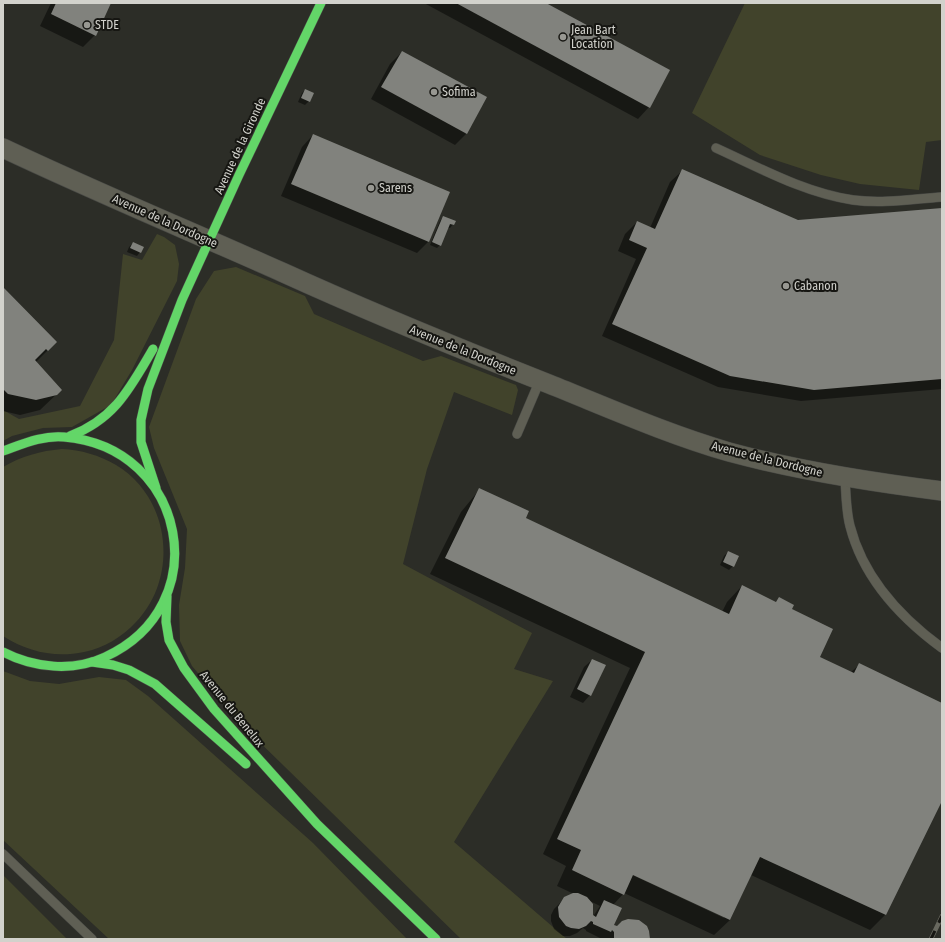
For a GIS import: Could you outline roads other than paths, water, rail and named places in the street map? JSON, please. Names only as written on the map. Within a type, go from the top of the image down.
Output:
[{"type":"street","name":"Avenue de la Gironde","points":[[156,488],[141,442],[141,420],[148,389],[182,300],[321,3]]},
{"type":"street","name":"Avenue de la Dordogne","points":[[3,148],[60,175],[364,309],[663,430],[703,444],[762,460],[845,478],[942,491]]},
{"type":"street","name":"Avenue de la Gironde","points":[[70,436],[99,421],[117,404],[148,357],[182,300]]},
{"type":"street","points":[[3,451],[14,445],[32,439],[51,436],[70,436],[100,443],[122,454],[141,469],[156,488],[168,510],[174,535],[175,560],[172,579],[168,591],[153,619],[136,638],[116,652],[92,662],[67,667],[54,667],[35,664],[8,656]]},
{"type":"street","name":"Avenue du Benelux","points":[[168,591],[166,614],[168,636],[173,649],[184,668],[214,709],[317,824],[436,939]]},
{"type":"street","name":"Avenue du Benelux","points":[[92,662],[113,665],[129,670],[155,684],[254,770]]},
{"type":"street","name":"Avenue du Benelux","points":[[268,783],[317,824]]},
{"type":"lane","points":[[716,148],[798,184],[853,200],[880,201],[942,197]]},
{"type":"lane","points":[[517,434],[540,380]]},
{"type":"lane","points":[[845,478],[849,526],[866,567],[882,590],[899,610],[928,638],[942,648]]},
{"type":"lane","points":[[3,854],[92,939]]},
{"type":"railway","points":[[931,939],[942,916]]},
{"type":"place","name":"STDE","points":[[87,25]]},
{"type":"place","name":"Jean Bart Location","points":[[563,37]]},
{"type":"place","name":"Sofima","points":[[434,92]]},
{"type":"place","name":"Sarens","points":[[371,188]]},
{"type":"place","name":"Cabanon","points":[[786,286]]}]
